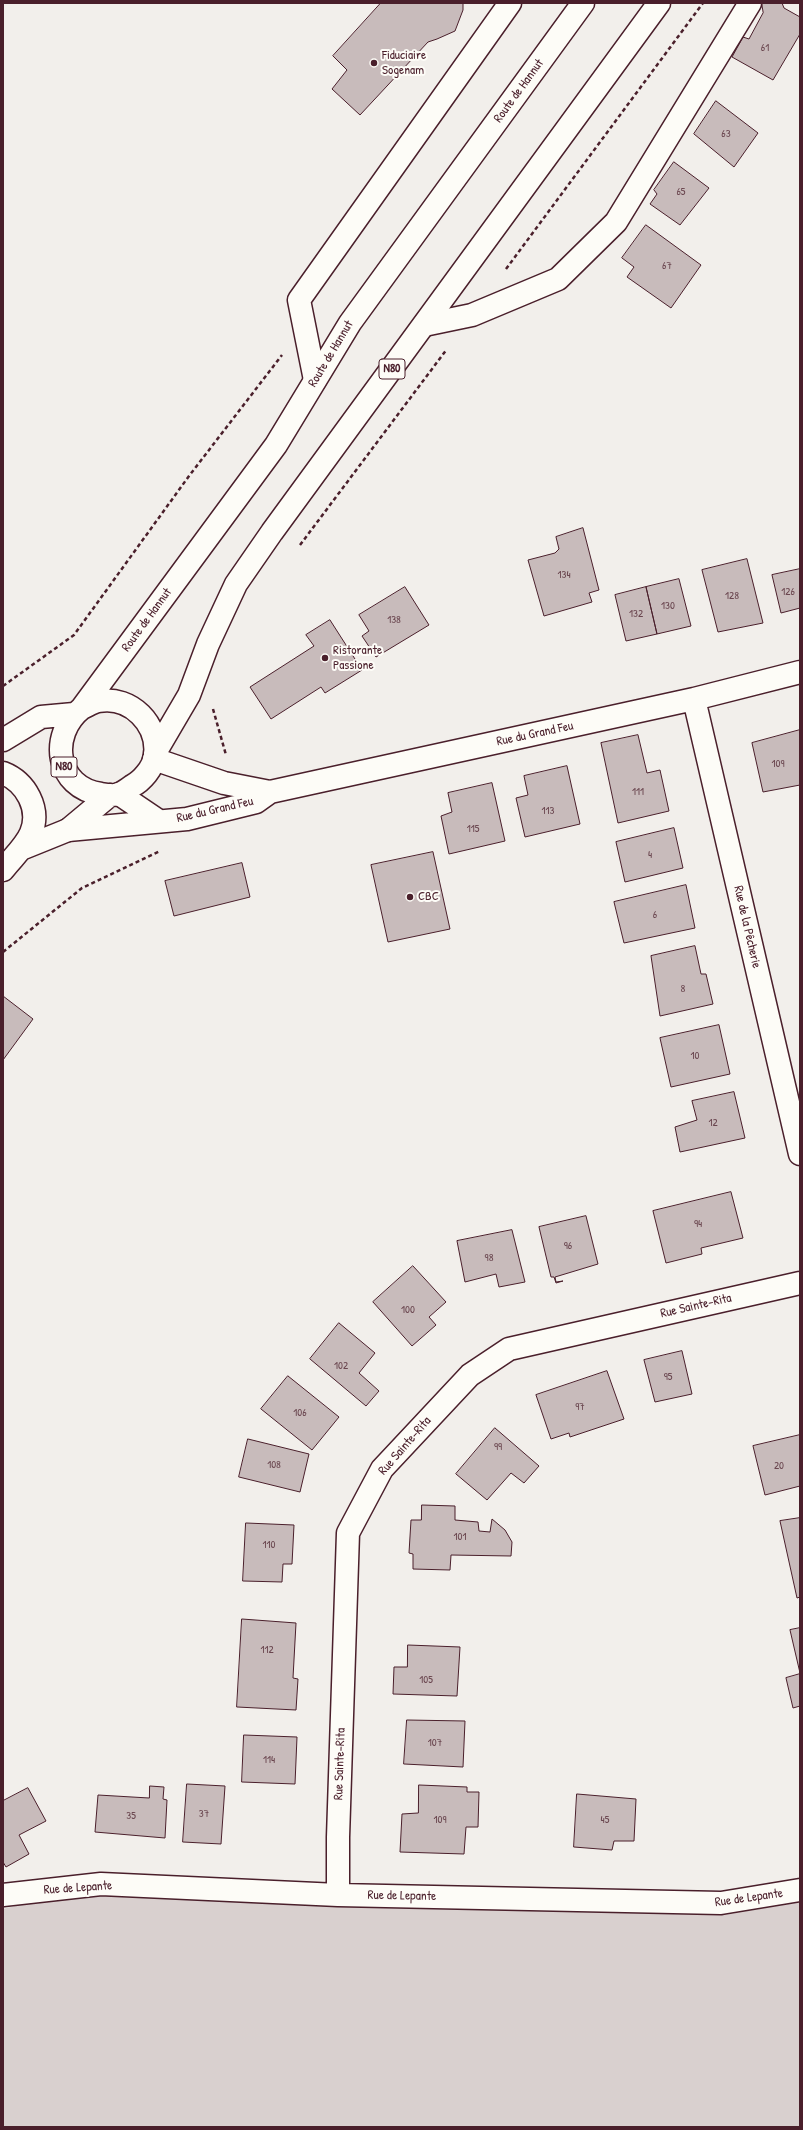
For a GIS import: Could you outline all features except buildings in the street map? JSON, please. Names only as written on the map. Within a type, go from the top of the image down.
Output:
[{"type":"street","points":[[315,380],[299,300],[510,3]]},
{"type":"street","name":"Route de Hannut","points":[[114,795],[92,793],[75,783],[64,767],[60,748],[63,730],[276,445],[350,323],[583,3]]},
{"type":"street","name":"N80","points":[[10,859],[68,830],[114,795],[141,781],[189,695],[208,644],[236,584],[272,532],[659,3]]},
{"type":"street","points":[[424,325],[472,315],[558,279],[616,222],[750,3]]},
{"type":"street","name":"Rue du Grand Feu","points":[[114,795],[159,821],[186,819],[256,802],[270,792],[694,699],[800,672]]},
{"type":"street","name":"Rue de la Pêcherie","points":[[694,699],[800,1154]]},
{"type":"street","points":[[3,740],[41,718],[78,711],[98,701],[116,701],[133,707],[146,719],[154,735],[155,756]]},
{"type":"street","name":"Rue du Grand Feu","points":[[155,756],[224,783],[270,792]]},
{"type":"street","name":"N80","points":[[3,773],[12,777],[25,789],[32,804],[34,822],[31,834],[10,859]]},
{"type":"street","points":[[68,830],[159,821]]},
{"type":"street","name":"Rue Sainte-Rita","points":[[338,1895],[338,1837],[348,1532],[382,1469],[470,1375],[509,1349],[800,1282]]},
{"type":"street","name":"Rue de Lepante","points":[[3,1895],[102,1884],[338,1895],[721,1903],[800,1890]]},
{"type":"path","points":[[505,271],[703,3]]},
{"type":"path","points":[[298,547],[472,315]]},
{"type":"path","points":[[215,701],[213,709],[226,757]]},
{"type":"path","points":[[3,952],[82,888],[163,850]]},
{"type":"shaded area","points":[[123,1893],[725,1915],[800,1902],[800,2127],[3,2127],[3,1909],[47,1898]]},
{"type":"place","name":"Fiduciaire Sogenam","points":[[374,63]]},
{"type":"place","name":"Ristorante Passione","points":[[325,658]]},
{"type":"place","name":"CBC","points":[[410,897]]}]
